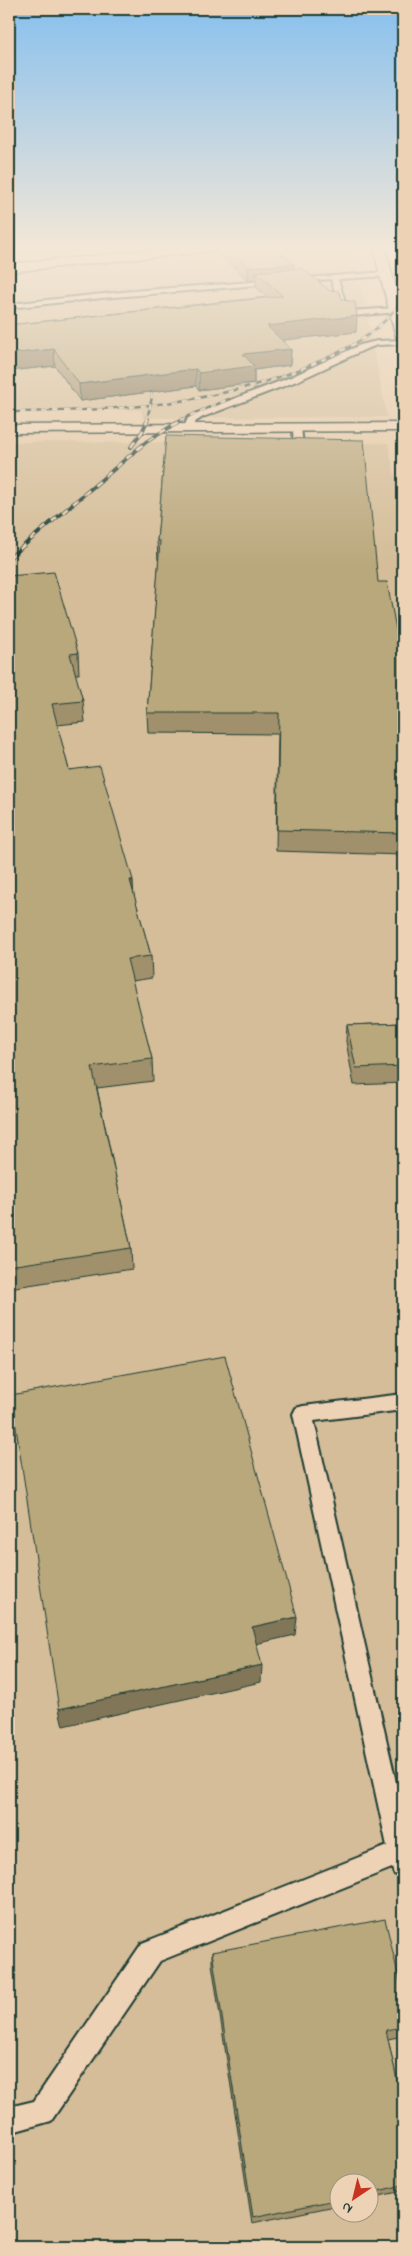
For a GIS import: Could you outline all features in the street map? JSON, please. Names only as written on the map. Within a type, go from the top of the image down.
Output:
[{"type":"street","points":[[9,430],[403,427]]},
{"type":"lane","points":[[188,429],[191,420],[200,415],[294,379],[349,353]]},
{"type":"lane","points":[[298,428],[299,453]]},
{"type":"lane","points":[[9,2120],[42,2112],[151,1952],[402,1856],[303,1414],[403,1402]]},
{"type":"shaded area","points":[[9,353],[374,353],[387,417],[142,418],[142,410],[9,409]]},
{"type":"shaded area","points":[[9,442],[388,443],[403,515],[403,2247],[9,2247]]},
{"type":"building","points":[[57,353],[250,353],[243,354],[254,366],[199,373],[196,369],[79,384]]},
{"type":"building","points":[[166,436],[364,440],[378,582],[387,582],[403,666],[403,833],[277,830],[279,713],[147,713],[160,541],[157,541]]},
{"type":"building","points":[[54,572],[78,653],[70,654],[83,701],[52,704],[69,770],[100,766],[133,880],[130,880],[151,956],[127,959],[152,1059],[92,1067],[131,1248],[9,1266],[9,576]]},
{"type":"building","points":[[403,1023],[403,1066],[356,1068],[347,1025]]},
{"type":"building","points":[[225,1356],[297,1617],[252,1627],[262,1665],[59,1709],[11,1395]]},
{"type":"building","points":[[385,1919],[403,1995],[403,2027],[386,2030],[403,2107],[403,2185],[380,2191],[380,2174],[330,2174],[330,2201],[253,2217],[212,1952]]},
{"type":"railway","points":[[150,404],[202,397],[239,389],[276,378],[336,353]]},
{"type":"railway","points":[[149,379],[152,397],[150,404]]},
{"type":"railway","points":[[180,420],[229,399]]},
{"type":"railway","points":[[9,412],[87,410],[150,404]]},
{"type":"railway","points":[[147,420],[150,404]]},
{"type":"railway","points":[[131,447],[142,432],[148,419]]},
{"type":"railway","points":[[9,558],[146,442],[183,419]]}]
